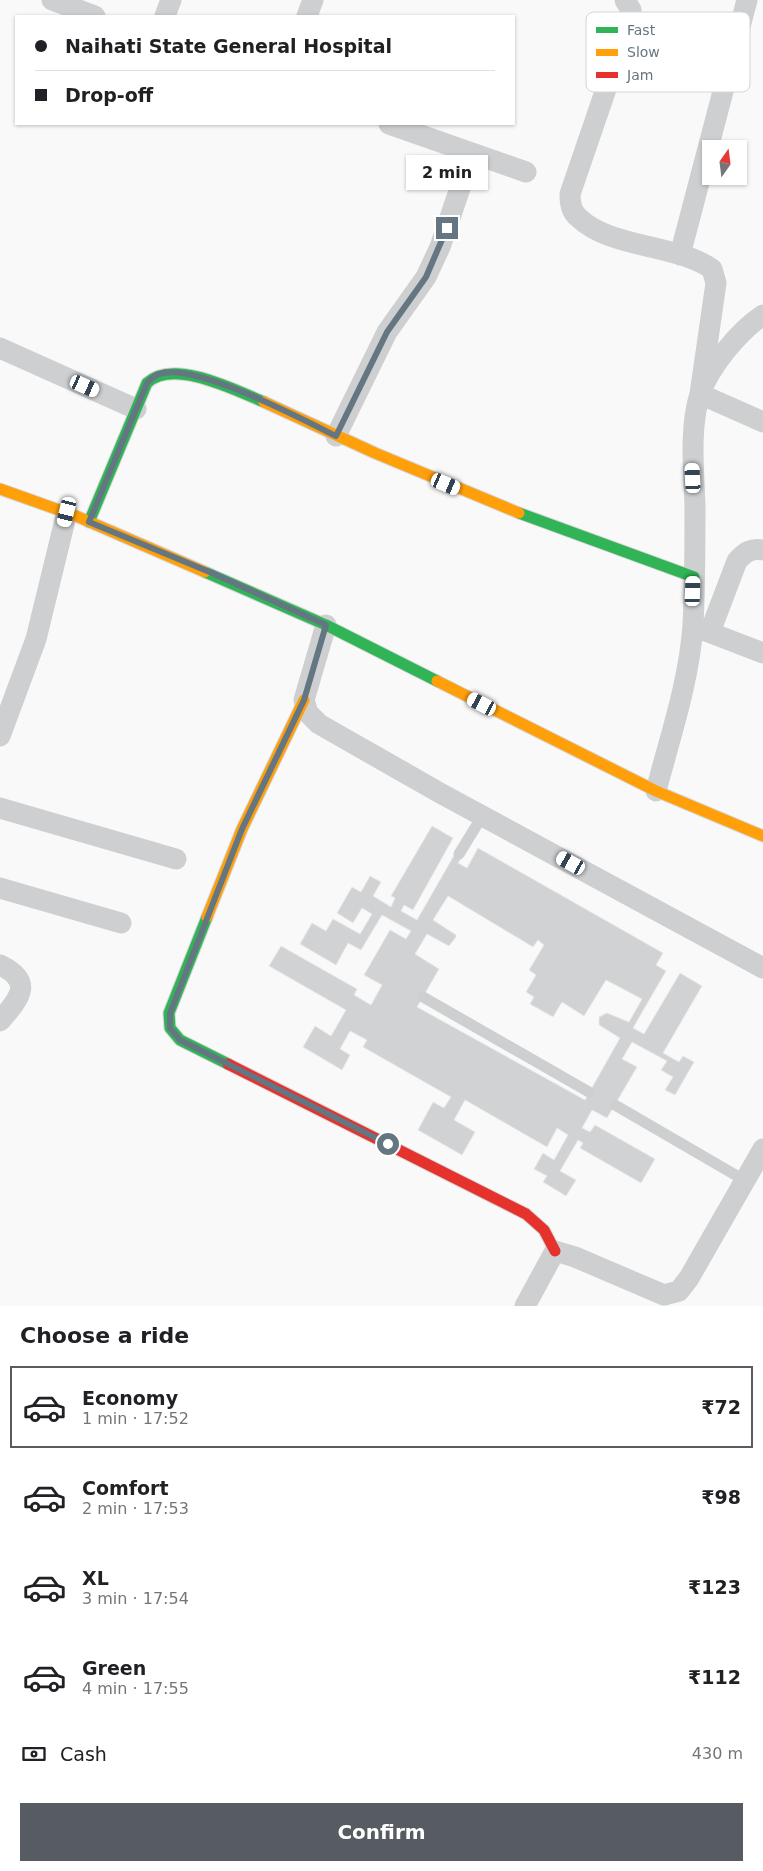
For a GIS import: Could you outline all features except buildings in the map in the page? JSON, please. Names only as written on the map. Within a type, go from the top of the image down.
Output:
[{"type":"street","points":[[52,0],[92,15]]},
{"type":"street","points":[[165,15],[171,0]]},
{"type":"street","points":[[307,15],[313,0]]},
{"type":"street","points":[[626,0],[631,12]]},
{"type":"street","points":[[605,92],[570,194],[570,204],[579,219],[601,232],[680,255],[707,265],[715,275],[692,464],[695,506],[694,577],[701,629]]},
{"type":"street","points":[[680,255],[723,92]]},
{"type":"street","points":[[392,125],[526,172]]},
{"type":"street","points":[[336,436],[387,332],[426,277],[440,247],[472,153]]},
{"type":"street","points":[[700,394],[724,352],[751,323],[763,315]]},
{"type":"street","points":[[0,348],[136,409]]},
{"type":"street","points":[[89,522],[147,383],[152,377],[172,372],[191,375],[264,401],[336,436],[482,499],[694,577]]},
{"type":"street","points":[[700,394],[763,422]]},
{"type":"street","points":[[0,489],[67,512],[212,573],[326,625],[656,792],[763,836]]},
{"type":"street","points":[[0,736],[36,639],[67,512]]},
{"type":"street","points":[[656,792],[686,676],[701,629],[737,561],[754,548],[763,550]]},
{"type":"street","points":[[326,625],[304,700],[242,829],[170,1013],[170,1028],[180,1040],[526,1214],[538,1222],[550,1237],[555,1251],[526,1306]]},
{"type":"street","points":[[701,629],[763,653]]},
{"type":"street","points":[[304,700],[308,713],[319,724],[440,793],[763,968]]},
{"type":"street","points":[[0,808],[176,859]]},
{"type":"street","points":[[0,888],[121,923]]},
{"type":"street","points":[[0,965],[13,971],[20,980],[22,988],[16,1002],[0,1021]]},
{"type":"street","points":[[555,1251],[575,1257],[664,1295],[679,1291],[689,1278],[763,1149]]},
{"type":"lane","points":[[459,854],[483,815]]},
{"type":"lane","points":[[423,997],[589,1092]]},
{"type":"lane","points":[[615,1105],[744,1180]]},
{"type":"traffic: fast","points":[[89,522],[147,383],[158,376],[172,374],[188,375],[221,384],[264,402]]},
{"type":"traffic: fast","points":[[519,513],[694,577]]},
{"type":"traffic: fast","points":[[205,572],[326,625],[437,681]]},
{"type":"traffic: fast","points":[[207,917],[169,1013],[170,1028],[180,1040],[228,1064]]},
{"type":"traffic: slow","points":[[264,402],[375,453],[519,513]]},
{"type":"traffic: slow","points":[[0,489],[76,516],[205,572]]},
{"type":"traffic: slow","points":[[437,681],[656,791],[763,836]]},
{"type":"traffic: slow","points":[[207,917],[242,829],[304,700]]},
{"type":"traffic: jam","points":[[228,1064],[526,1214],[544,1230],[555,1251]]},
{"type":"route","points":[[388,1144],[180,1040],[170,1028],[170,1013],[242,829],[304,700],[326,625],[212,573],[89,522],[147,383],[152,377],[162,373],[172,372],[191,375],[231,388],[272,404],[336,436],[387,332],[426,277],[447,228]]}]
